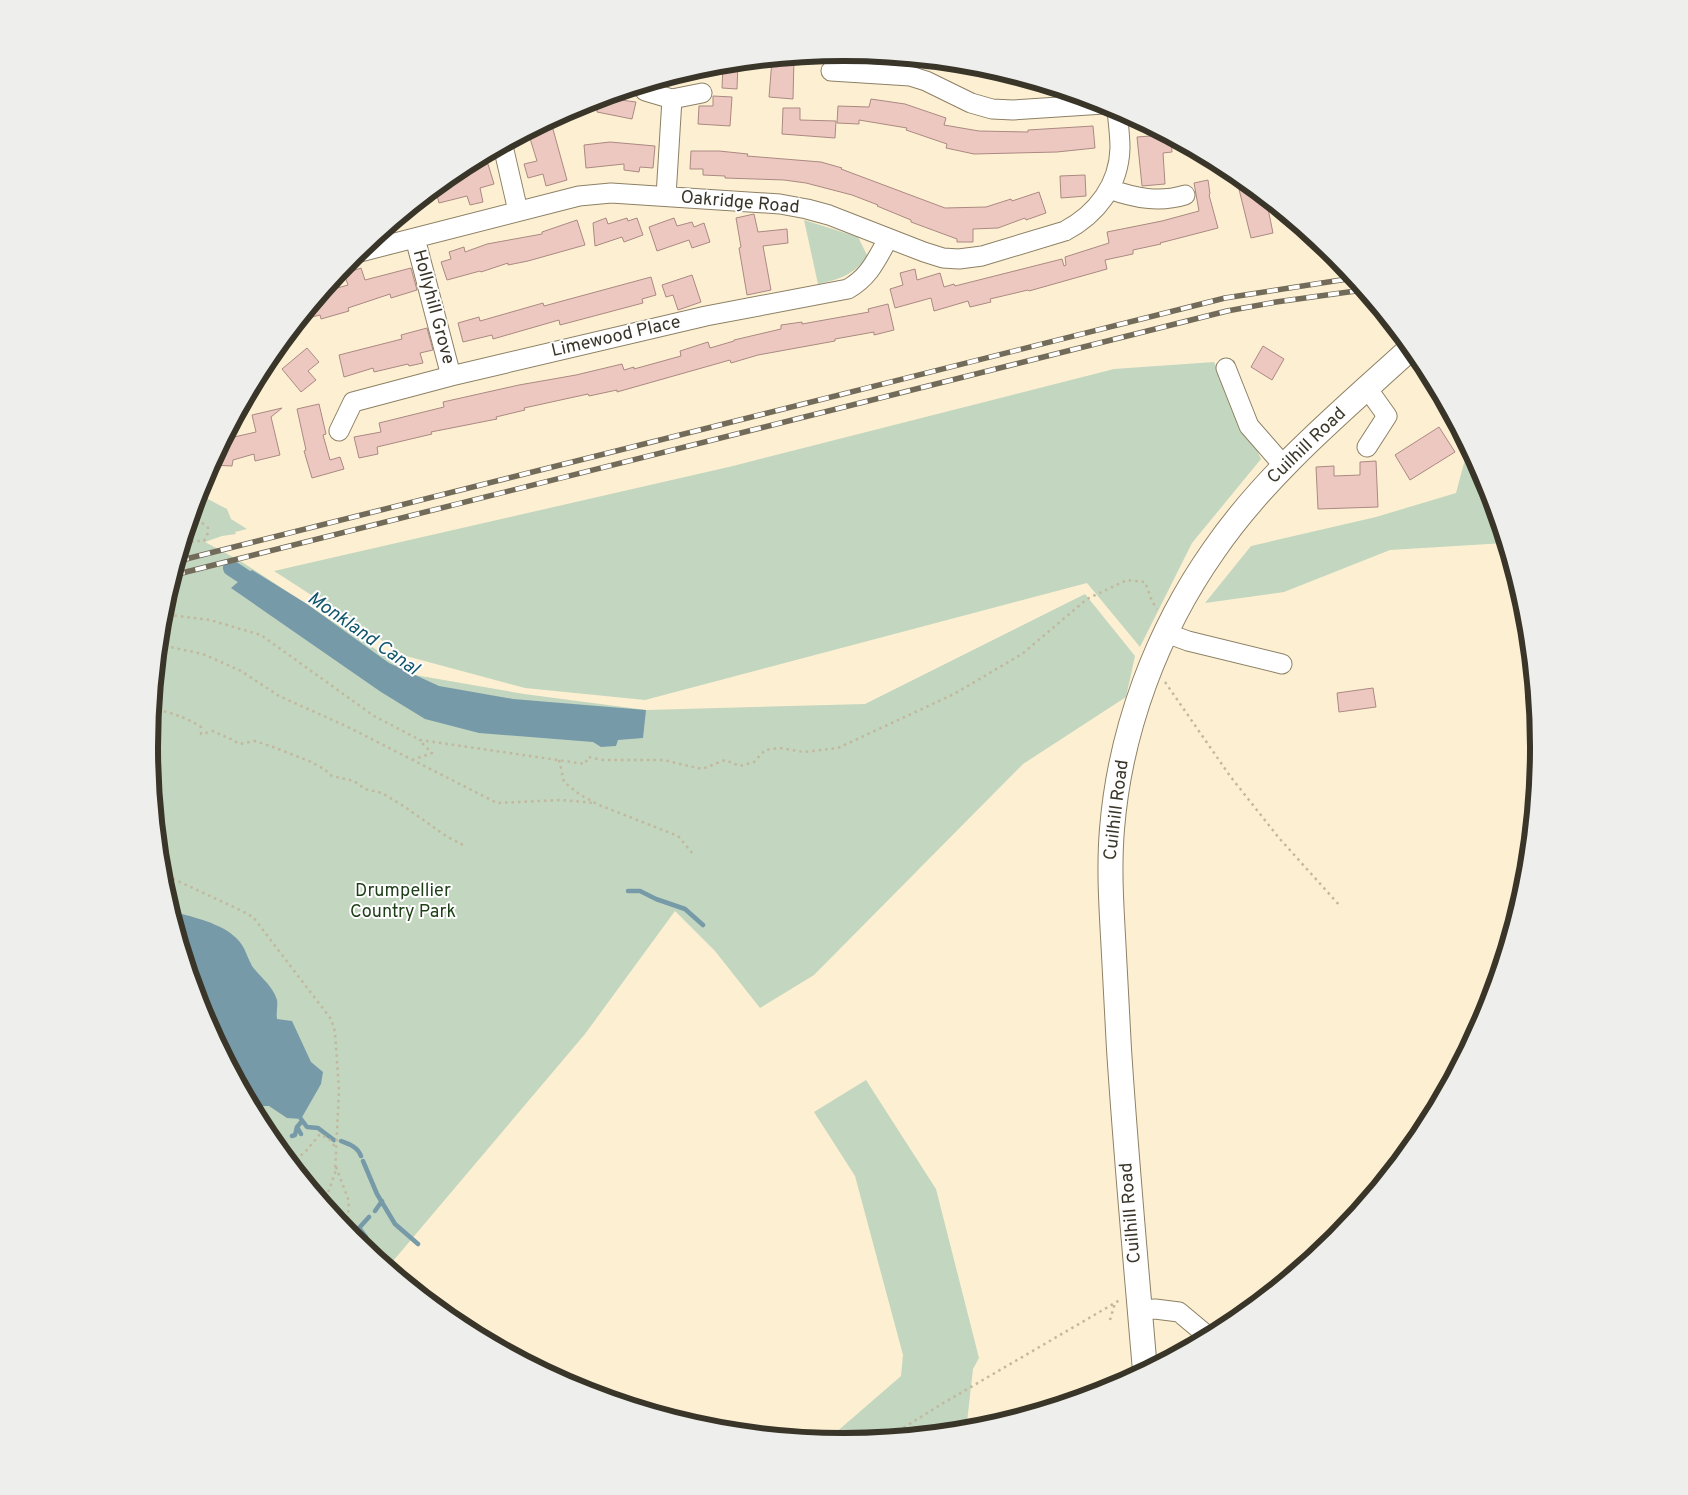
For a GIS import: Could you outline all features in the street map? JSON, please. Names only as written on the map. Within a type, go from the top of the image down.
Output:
[{"type":"main road","name":"Cuilhill Road","points":[[1144,1365],[1126,1164],[1116,1009],[1110,863],[1116,794],[1122,760],[1135,712],[1166,633],[1184,597],[1214,550],[1246,507],[1284,466],[1405,353]]},
{"type":"street","points":[[831,71],[910,76],[926,81],[971,103],[992,109],[1013,110],[1085,105]]},
{"type":"street","points":[[646,91],[672,99],[702,93]]},
{"type":"street","points":[[666,196],[672,99]]},
{"type":"street","name":"Oakridge Road","points":[[374,248],[579,196],[611,193],[780,204],[807,209],[851,223],[888,239],[943,258],[959,259],[982,256],[1054,235],[1071,228],[1095,210],[1114,179],[1120,146],[1118,118]]},
{"type":"street","points":[[504,151],[518,211]]},
{"type":"street","points":[[1109,189],[1148,199],[1163,199],[1185,195]]},
{"type":"street","name":"Hollyhill Grove","points":[[415,238],[451,376]]},
{"type":"street","name":"Limewood Place","points":[[339,431],[353,402],[451,376],[706,316],[848,289],[860,282],[869,272],[888,239]]},
{"type":"street","points":[[1226,368],[1250,426],[1284,466]]},
{"type":"street","points":[[1367,388],[1388,416],[1367,447]]},
{"type":"street","points":[[1166,633],[1188,641],[1282,664]]},
{"type":"street","points":[[1139,1300],[1155,1309],[1179,1312],[1203,1332]]},
{"type":"path","points":[[188,548],[194,541],[204,541],[208,533],[208,528],[197,519]]},
{"type":"path","points":[[418,739],[585,764],[588,757],[603,760],[663,760],[702,769],[725,760],[740,766],[754,762],[765,750],[780,748],[804,752],[838,748],[954,694],[1022,654],[1087,599],[1128,580],[1146,582],[1152,601],[1163,619],[1166,633]]},
{"type":"path","points":[[171,615],[210,620],[261,635],[374,716],[418,739],[432,752],[412,760]]},
{"type":"path","points":[[166,648],[170,647],[203,654],[241,671],[279,696],[346,726],[497,803],[560,800],[596,803]]},
{"type":"path","points":[[1152,665],[1230,776],[1279,838],[1341,907]]},
{"type":"path","points":[[159,710],[187,718],[201,727],[201,734],[214,731],[223,736],[230,737],[239,744],[255,741],[308,761],[324,769],[332,776],[354,781],[365,789],[382,793],[446,836],[465,846]]},
{"type":"path","points":[[558,760],[564,782],[579,794],[596,803],[678,836],[694,855]]},
{"type":"path","points":[[170,877],[253,917],[331,1019],[335,1032],[339,1090],[334,1173],[326,1198]]},
{"type":"path","points":[[296,1160],[320,1134],[330,1140],[336,1148]]},
{"type":"path","points":[[335,1164],[349,1201],[348,1221]]},
{"type":"path","points":[[898,1431],[940,1404],[1115,1303],[1139,1300]]},
{"type":"path","points":[[1110,1320],[1115,1303]]},
{"type":"green space","points":[[804,220],[858,237],[868,257],[846,275],[818,284]]},
{"type":"green space","points":[[1214,362],[1261,459],[1192,543],[1140,647],[1087,583],[645,700],[525,688],[406,656],[274,571],[733,466],[1114,369]]},
{"type":"green space","points":[[1465,458],[1478,485],[1499,543],[1390,550],[1284,592],[1205,603],[1251,546],[1376,517],[1456,493]]},
{"type":"green space","name":"Drumpellier Country Park","points":[[205,498],[227,509],[231,519],[247,529],[235,532],[236,534],[222,536],[205,542],[242,562],[415,675],[524,694],[646,710],[865,704],[1085,594],[1135,656],[1126,697],[1023,764],[814,975],[760,1008],[715,951],[675,911],[585,1034],[392,1263],[359,1233],[328,1200],[273,1129],[229,1051],[210,1010],[194,968],[181,925],[171,881],[159,792],[159,703],[164,658],[181,570]]},
{"type":"green space","points":[[866,1080],[936,1189],[979,1358],[973,1369],[967,1423],[889,1432],[835,1434],[901,1376],[903,1355],[855,1176],[814,1112]]},
{"type":"water","points":[[252,570],[307,604],[389,663],[439,686],[513,699],[646,710],[643,738],[618,740],[616,746],[601,747],[593,742],[479,733],[425,719],[381,692],[231,588]]},
{"type":"water","points":[[182,914],[198,918],[231,933],[243,947],[252,966],[275,995],[277,1019],[292,1021],[311,1062],[323,1072],[321,1084],[301,1119],[287,1118],[269,1106],[260,1108],[229,1051],[210,1010],[194,968],[181,925]]},
{"type":"building","points":[[794,63],[793,99],[769,97],[772,65]]},
{"type":"building","points":[[738,70],[737,89],[722,88],[723,72]]},
{"type":"building","points":[[713,96],[732,97],[730,126],[698,124],[699,106],[713,106]]},
{"type":"building","points":[[621,99],[636,102],[632,119],[597,112],[598,107]]},
{"type":"building","points":[[871,99],[905,104],[946,118],[944,125],[979,131],[1028,132],[1028,130],[1093,126],[1095,148],[1057,152],[974,154],[946,148],[947,144],[906,130],[907,128],[859,120],[859,124],[837,123],[838,106],[869,107]]},
{"type":"building","points":[[783,108],[800,108],[800,120],[836,121],[835,138],[782,134]]},
{"type":"building","points":[[552,126],[567,180],[546,186],[543,174],[528,178],[524,164],[537,161],[530,138]]},
{"type":"building","points":[[1151,134],[1171,145],[1172,152],[1163,153],[1165,184],[1142,186],[1137,137],[1151,136]]},
{"type":"building","points":[[610,142],[655,146],[653,168],[640,167],[639,172],[624,170],[624,164],[586,168],[584,145]]},
{"type":"building","points":[[691,151],[719,151],[748,154],[747,156],[821,162],[842,168],[945,208],[986,207],[1039,192],[1046,213],[998,228],[973,229],[973,242],[957,242],[957,239],[911,222],[911,220],[852,195],[806,183],[784,180],[725,178],[725,176],[703,175],[703,169],[690,169]]},
{"type":"building","points":[[488,164],[494,184],[480,188],[483,202],[470,205],[467,196],[439,203],[437,195],[480,166]]},
{"type":"building","points":[[1085,175],[1086,196],[1061,198],[1060,176]]},
{"type":"building","points":[[1208,180],[1209,195],[1218,228],[1133,250],[1133,254],[1105,260],[1107,269],[1029,291],[990,299],[991,302],[970,307],[968,301],[934,311],[931,298],[895,308],[890,289],[903,285],[900,273],[915,269],[917,280],[940,273],[944,287],[954,284],[955,286],[1062,259],[1064,266],[1066,265],[1065,257],[1109,243],[1107,232],[1162,221],[1199,211],[1194,183]]},
{"type":"building","points":[[1238,186],[1268,208],[1273,233],[1251,238]]},
{"type":"building","points":[[754,214],[758,232],[787,229],[788,243],[763,246],[771,290],[747,295],[736,218]]},
{"type":"building","points":[[606,218],[608,224],[627,218],[628,221],[637,218],[643,235],[624,242],[622,237],[595,246],[593,223]]},
{"type":"building","points":[[674,218],[677,226],[692,222],[694,227],[704,223],[710,242],[692,248],[689,240],[657,251],[649,227]]},
{"type":"building","points":[[577,220],[585,245],[447,280],[441,262],[451,259],[449,252],[464,247],[465,252],[487,244],[542,234],[542,232]]},
{"type":"building","points":[[361,268],[365,280],[411,268],[417,290],[391,298],[390,294],[348,308],[349,311],[321,319],[320,315],[310,318],[334,289],[348,285],[345,277],[350,272]]},
{"type":"building","points":[[692,275],[701,302],[678,310],[673,295],[666,297],[662,285]]},
{"type":"building","points":[[651,277],[656,295],[642,299],[643,303],[560,325],[559,320],[493,339],[492,335],[463,342],[458,323],[479,317],[480,321],[543,303],[544,306]]},
{"type":"building","points":[[888,304],[894,330],[874,335],[874,332],[835,339],[835,341],[758,355],[731,363],[730,360],[617,392],[617,390],[589,396],[588,394],[524,408],[525,410],[496,417],[497,419],[431,432],[432,434],[377,447],[378,454],[359,458],[354,437],[381,432],[379,423],[444,407],[443,402],[622,364],[624,370],[634,367],[634,369],[681,356],[680,351],[708,342],[710,348],[734,340],[781,329],[781,325],[802,322],[802,324],[869,312],[868,309]]},
{"type":"building","points":[[427,328],[433,350],[420,353],[423,363],[409,366],[408,364],[374,372],[373,368],[344,377],[339,355],[402,339],[401,335]]},
{"type":"building","points":[[1263,346],[1284,359],[1272,380],[1251,367]]},
{"type":"building","points":[[307,348],[319,362],[308,371],[316,380],[301,392],[282,369]]},
{"type":"building","points":[[319,404],[326,434],[323,435],[330,460],[340,457],[344,469],[312,478],[304,451],[306,450],[297,409]]},
{"type":"building","points":[[282,408],[271,417],[280,455],[255,461],[254,454],[233,460],[232,466],[219,465],[233,437],[256,432],[252,415]]},
{"type":"building","points":[[1439,427],[1455,452],[1410,480],[1395,455]]},
{"type":"building","points":[[1376,461],[1378,507],[1318,509],[1316,467],[1334,466],[1334,476],[1360,475],[1360,462]]},
{"type":"building","points":[[1373,688],[1376,707],[1339,712],[1337,693]]},
{"type":"waterway","name":"Monkland Canal","points":[[231,568],[263,589]]},
{"type":"waterway","points":[[628,891],[640,891],[685,909],[703,925]]},
{"type":"waterway","points":[[301,1119],[307,1127],[318,1128],[334,1140]]},
{"type":"waterway","points":[[301,1134],[297,1127],[302,1121]]},
{"type":"waterway","points":[[292,1136],[295,1135],[297,1127]]},
{"type":"waterway","points":[[341,1141],[355,1148],[361,1156]]},
{"type":"waterway","points":[[363,1161],[377,1194],[395,1224],[418,1244]]},
{"type":"waterway","points":[[375,1211],[382,1201]]},
{"type":"waterway","points":[[367,1240],[359,1228],[369,1217]]},
{"type":"railway","points":[[184,559],[1225,298],[1345,279]]},
{"type":"railway","points":[[180,573],[1227,311],[1356,291]]}]
